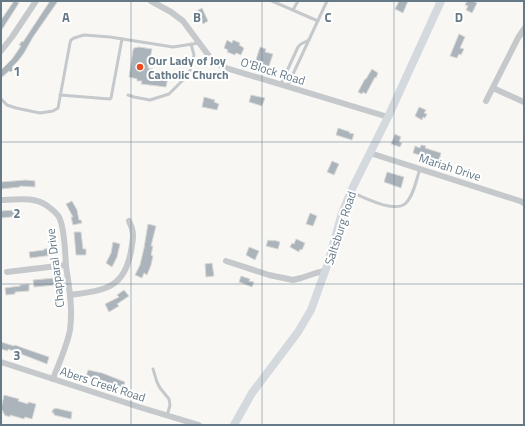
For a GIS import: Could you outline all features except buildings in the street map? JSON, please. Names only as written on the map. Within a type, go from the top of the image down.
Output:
[{"type":"main road","name":"Saltsburg Road","points":[[234,425],[252,394],[298,332],[311,310],[325,271],[342,212],[388,117],[441,1]]},
{"type":"street","points":[[1,51],[36,1]]},
{"type":"street","name":"O'Block Road","points":[[151,1],[171,12],[183,21],[199,43],[219,65],[388,117]]},
{"type":"street","points":[[486,100],[524,29]]},
{"type":"street","points":[[493,88],[524,102]]},
{"type":"street","name":"Mariah Drive","points":[[370,153],[524,203]]},
{"type":"street","name":"Chapparal Drive","points":[[1,200],[35,200],[46,205],[58,216],[61,222],[70,294],[71,315],[67,341],[53,379]]},
{"type":"street","points":[[70,294],[102,290],[114,283],[122,275],[129,260],[133,237],[132,228],[129,221]]},
{"type":"street","points":[[226,261],[269,275],[293,280],[325,271]]},
{"type":"street","points":[[7,272],[66,265]]},
{"type":"street","name":"Abers Creek Road","points":[[1,362],[199,425]]},
{"type":"lane","points":[[272,1],[318,21]]},
{"type":"lane","points":[[293,10],[298,1]]},
{"type":"lane","points":[[284,86],[309,40],[327,1]]},
{"type":"lane","points":[[1,99],[7,105],[40,113],[53,111],[58,108],[71,40],[84,35],[103,36],[173,47],[199,43]]},
{"type":"lane","points":[[60,95],[110,99],[122,39]]},
{"type":"lane","points":[[284,86],[298,47],[309,40]]},
{"type":"lane","points":[[128,95],[134,98],[150,100],[169,94],[189,74],[194,55],[191,44]]},
{"type":"lane","points":[[351,192],[389,207],[402,206],[411,195],[420,169]]},
{"type":"lane","points":[[153,369],[157,382],[169,399],[170,405],[167,416]]},
{"type":"place","name":"Our Lady of Joy Catholic Church","points":[[140,67]]}]
